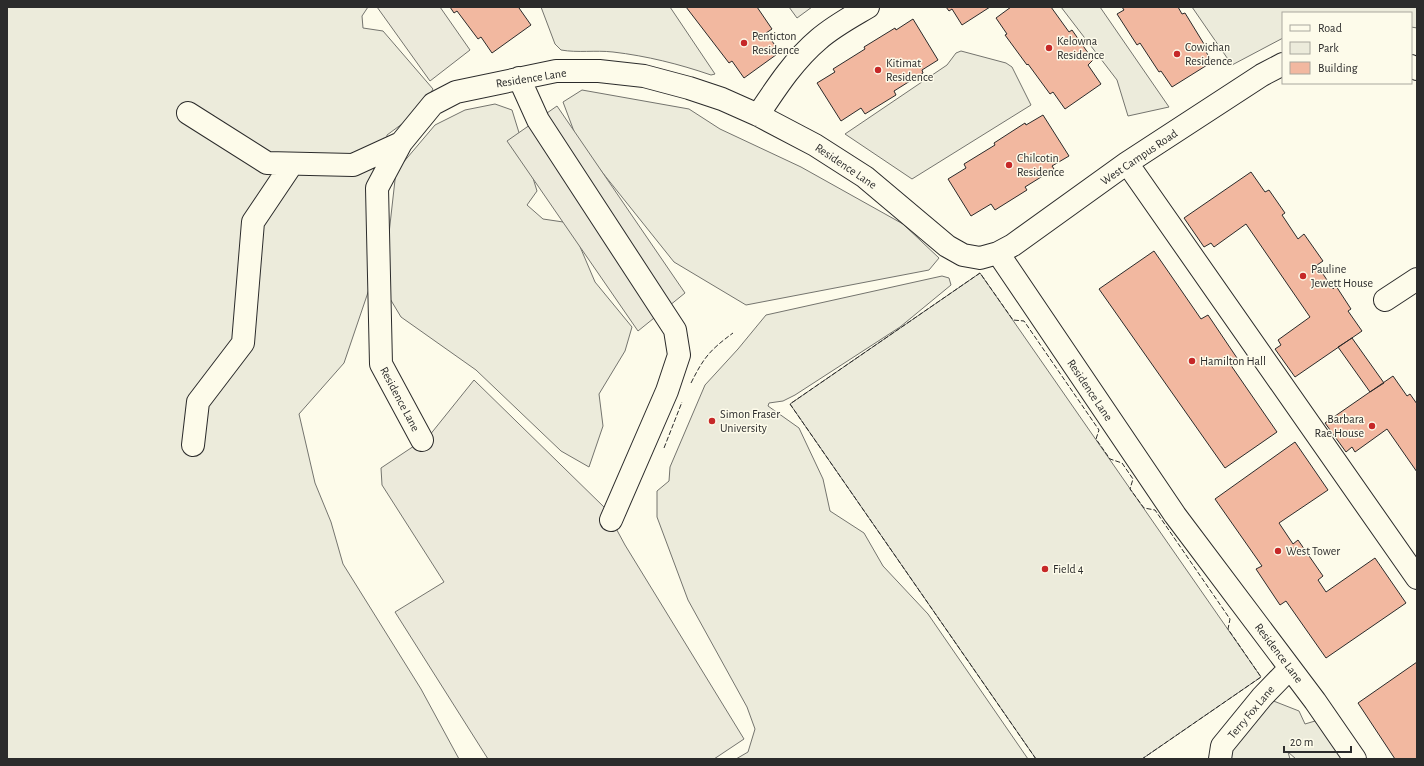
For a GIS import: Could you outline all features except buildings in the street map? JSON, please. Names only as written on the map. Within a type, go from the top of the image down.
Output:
[{"type":"street","points":[[758,115],[783,77],[818,40],[838,24],[868,7]]},
{"type":"street","name":"West Campus Road","points":[[998,254],[1127,163],[1262,75],[1282,65]]},
{"type":"street","name":"Residence Lane","points":[[422,440],[381,364],[378,188],[401,143],[433,104],[456,92],[519,78],[556,72],[599,71],[644,76],[695,90],[758,115],[815,145],[865,177],[947,246],[963,255],[980,258],[998,254],[1175,516],[1290,668],[1355,759]]},
{"type":"street","points":[[519,78],[538,120],[675,330],[679,355],[667,391],[611,520]]},
{"type":"street","points":[[188,113],[267,163],[353,165],[401,143]]},
{"type":"street","points":[[1127,163],[1417,578]]},
{"type":"street","points":[[193,445],[198,402],[243,343],[253,222],[292,164]]},
{"type":"street","points":[[1385,300],[1417,279]]},
{"type":"street","name":"Terry Fox Lane","points":[[1220,759],[1222,746],[1262,697],[1290,668]]},
{"type":"green space","points":[[7,7],[368,7],[362,16],[363,28],[383,31],[433,89],[421,110],[387,135],[379,260],[344,363],[299,414],[315,483],[331,522],[343,564],[421,689],[459,759],[7,759]]},
{"type":"green space","points":[[541,7],[670,7],[715,74],[711,75],[663,61],[626,54],[606,51],[561,50],[555,44]]},
{"type":"green space","points":[[1061,7],[1100,7],[1169,107],[1128,116],[1117,80]]},
{"type":"green space","points":[[1192,7],[1417,7],[1417,28],[1412,27],[1412,12],[1282,12],[1282,39],[1232,65]]},
{"type":"green space","points":[[961,51],[1006,63],[1012,67],[1031,105],[912,179],[845,134],[947,65],[956,53]]},
{"type":"green space","points":[[582,90],[689,109],[720,129],[801,167],[903,224],[939,258],[929,270],[746,305],[674,262],[578,142],[563,102]]},
{"type":"green space","points":[[495,104],[512,110],[537,191],[527,205],[543,219],[570,223],[595,282],[632,327],[625,351],[599,394],[603,426],[589,467],[561,451],[476,370],[401,317],[383,287],[396,171],[435,125],[465,110]]},
{"type":"green space","name":"Field 4","points":[[980,273],[1261,677],[1142,759],[1036,759],[790,404]]},
{"type":"green space","points":[[942,276],[949,278],[951,285],[900,327],[795,395],[783,401],[769,403],[768,406],[799,428],[823,479],[830,511],[864,533],[883,566],[928,614],[1028,759],[736,759],[748,752],[755,729],[747,707],[688,600],[657,517],[657,491],[669,481],[670,467],[705,385],[738,349],[766,315]]},
{"type":"green space","points":[[1271,700],[1299,711],[1305,724],[1315,721],[1350,759],[1296,759],[1288,752],[1290,759],[1229,759],[1240,724]]},
{"type":"shaded area","points":[[377,7],[440,7],[470,50],[430,81]]},
{"type":"shaded area","points":[[789,7],[812,7],[797,18]]},
{"type":"shaded area","points":[[557,106],[685,293],[638,331],[507,141]]},
{"type":"shaded area","points":[[474,380],[605,508],[625,545],[744,739],[714,759],[488,759],[395,612],[444,582],[382,485],[381,468],[429,436]]},
{"type":"fence","points":[[1036,759],[790,404],[980,273],[1013,320],[1024,321],[1099,430],[1096,439],[1110,459],[1122,463],[1133,479],[1130,489],[1144,508],[1155,510],[1230,619],[1228,629],[1261,677],[1142,759]]},
{"type":"fence","points":[[691,383],[708,355],[733,333]]},
{"type":"fence","points":[[664,448],[682,402]]},
{"type":"place","name":"Penticton Residence","points":[[744,43]]},
{"type":"place","name":"Kelowna Residence","points":[[1049,48]]},
{"type":"place","name":"Cowichan Residence","points":[[1177,54]]},
{"type":"place","name":"Kitimat Residence","points":[[878,70]]},
{"type":"place","name":"Chilcotin Residence","points":[[1009,165]]},
{"type":"place","name":"Pauline Jewett House","points":[[1303,276]]},
{"type":"place","name":"Hamilton Hall","points":[[1192,361]]},
{"type":"place","name":"Simon Fraser University","points":[[712,421]]},
{"type":"place","name":"Barbara Rae House","points":[[1372,426]]},
{"type":"place","name":"West Tower","points":[[1278,551]]},
{"type":"place","name":"Field 4","points":[[1045,569]]}]
